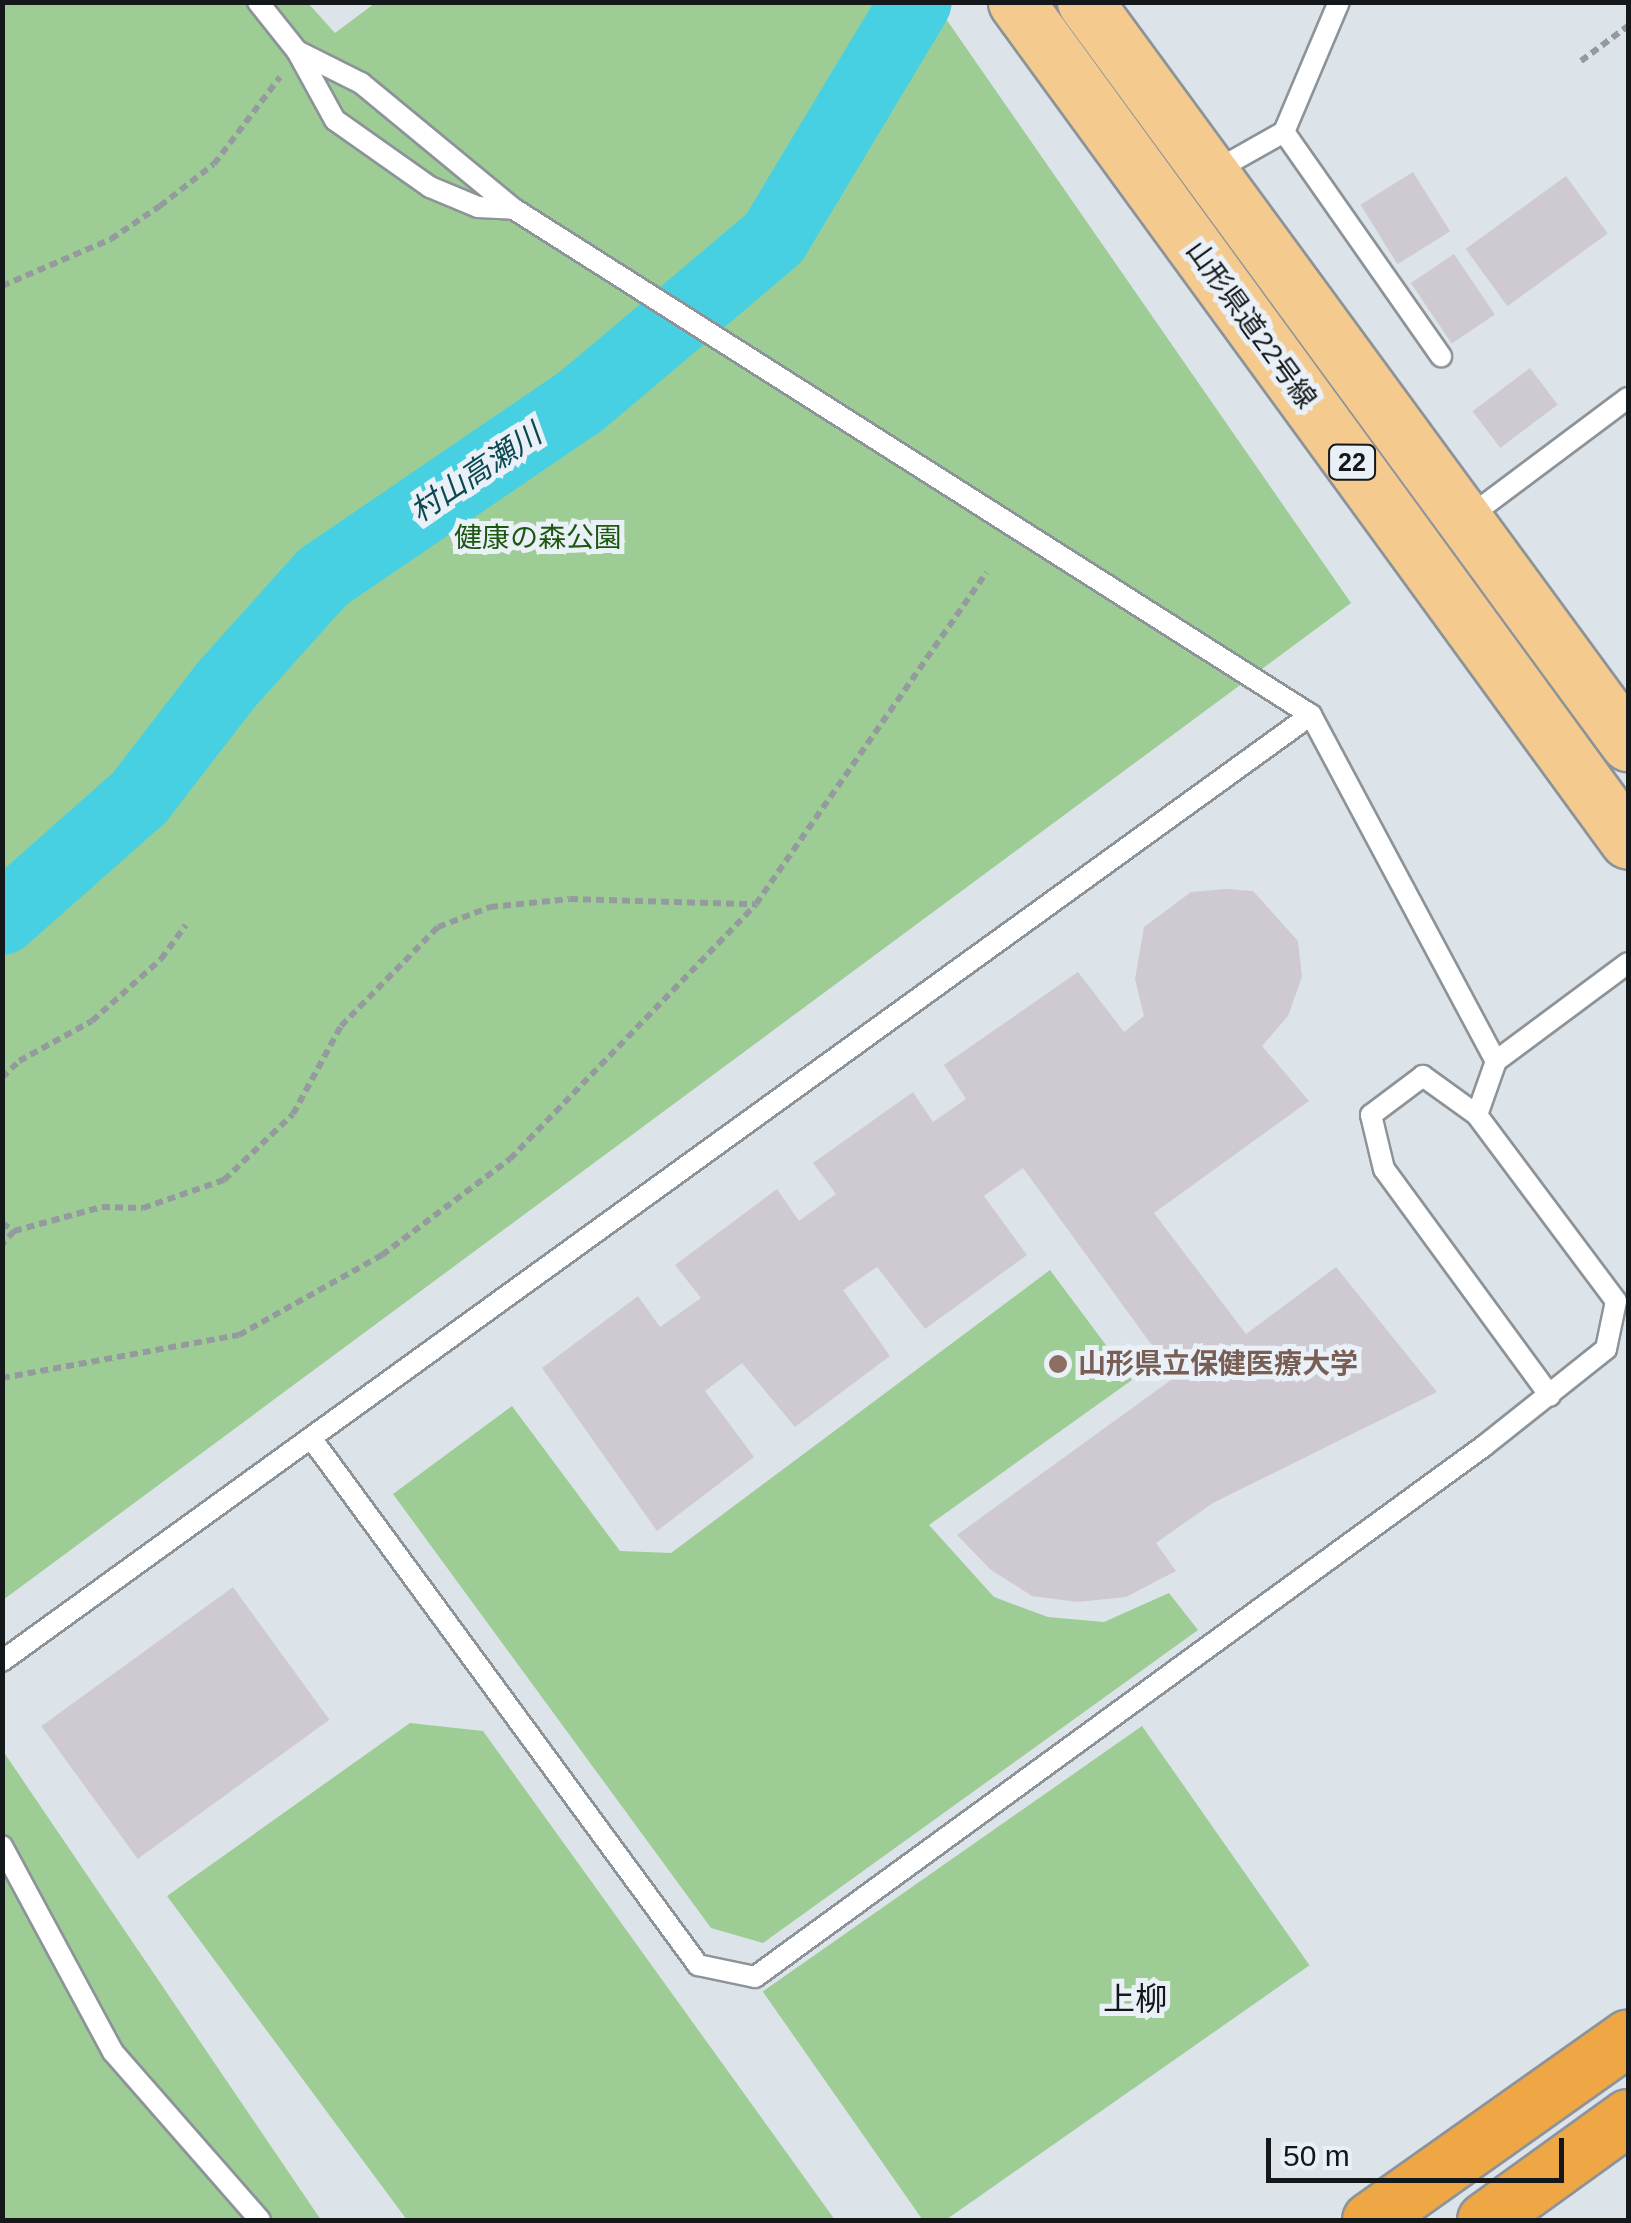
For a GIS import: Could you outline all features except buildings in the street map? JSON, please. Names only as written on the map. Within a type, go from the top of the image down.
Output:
[{"type":"highway","points":[[1370,2220],[1628,2037]]},
{"type":"highway","points":[[1484,2220],[1628,2117]]},
{"type":"main road","name":"山形県道22号線","points":[[1016,2],[1628,841]]},
{"type":"main road","name":"22","points":[[1085,2],[1628,743]]},
{"type":"lane","points":[[258,2],[298,51],[335,120],[430,187],[478,208],[514,209]]},
{"type":"lane","points":[[1213,172],[1284,132],[1339,2]]},
{"type":"lane","points":[[298,51],[361,83],[514,209],[997,520],[1311,715],[1496,1061]]},
{"type":"lane","points":[[1284,132],[1441,356]]},
{"type":"lane","points":[[1466,519],[1628,398]]},
{"type":"lane","points":[[2,1661],[314,1442],[1311,715]]},
{"type":"lane","points":[[1477,1115],[1496,1061],[1628,963]]},
{"type":"lane","points":[[314,1442],[698,1966],[754,1977],[1550,1396],[1606,1349],[1616,1300],[1477,1115],[1423,1076],[1371,1115],[1384,1169],[1550,1396]]},
{"type":"lane","points":[[2,1846],[113,2052],[260,2220]]},
{"type":"path","points":[[2,16],[2,50]]},
{"type":"path","points":[[1581,61],[1628,26]]},
{"type":"path","points":[[2,286],[111,239],[214,164],[298,51]]},
{"type":"path","points":[[2,1378],[239,1335],[382,1255],[510,1159],[646,1025],[756,904],[987,572]]},
{"type":"path","points":[[2,1245],[14,1230],[102,1208],[143,1208],[224,1180],[293,1114],[341,1026],[369,993],[438,928],[490,906],[570,898],[756,904]]},
{"type":"path","points":[[2,1078],[19,1061],[92,1021],[161,959],[186,924]]},
{"type":"path","points":[[2,1223],[14,1230]]},
{"type":"green space","name":"健康の森公園","points":[[3,3],[308,3],[335,33],[375,3],[935,3],[1351,603],[3,1600]]},
{"type":"green space","points":[[1050,1270],[1132,1380],[929,1525],[994,1597],[1048,1617],[1104,1622],[1169,1593],[1198,1630],[763,1943],[711,1928],[393,1494],[512,1406],[620,1551],[671,1553]]},
{"type":"green space","points":[[410,1723],[483,1731],[835,2220],[407,2220],[167,1896]]},
{"type":"green space","points":[[1142,1726],[1309,1965],[946,2220],[923,2220],[763,1992]]},
{"type":"green space","points":[[3,1751],[321,2220],[3,2220]]},
{"type":"waterway","name":"村山高瀬川","points":[[2,919],[139,798],[226,685],[323,577],[580,402],[774,238],[916,2]]},
{"type":"place","name":"山形県立保健医療大学","points":[[1058,1364]]},
{"type":"district","name":"上柳","points":[[1135,1999]]}]
